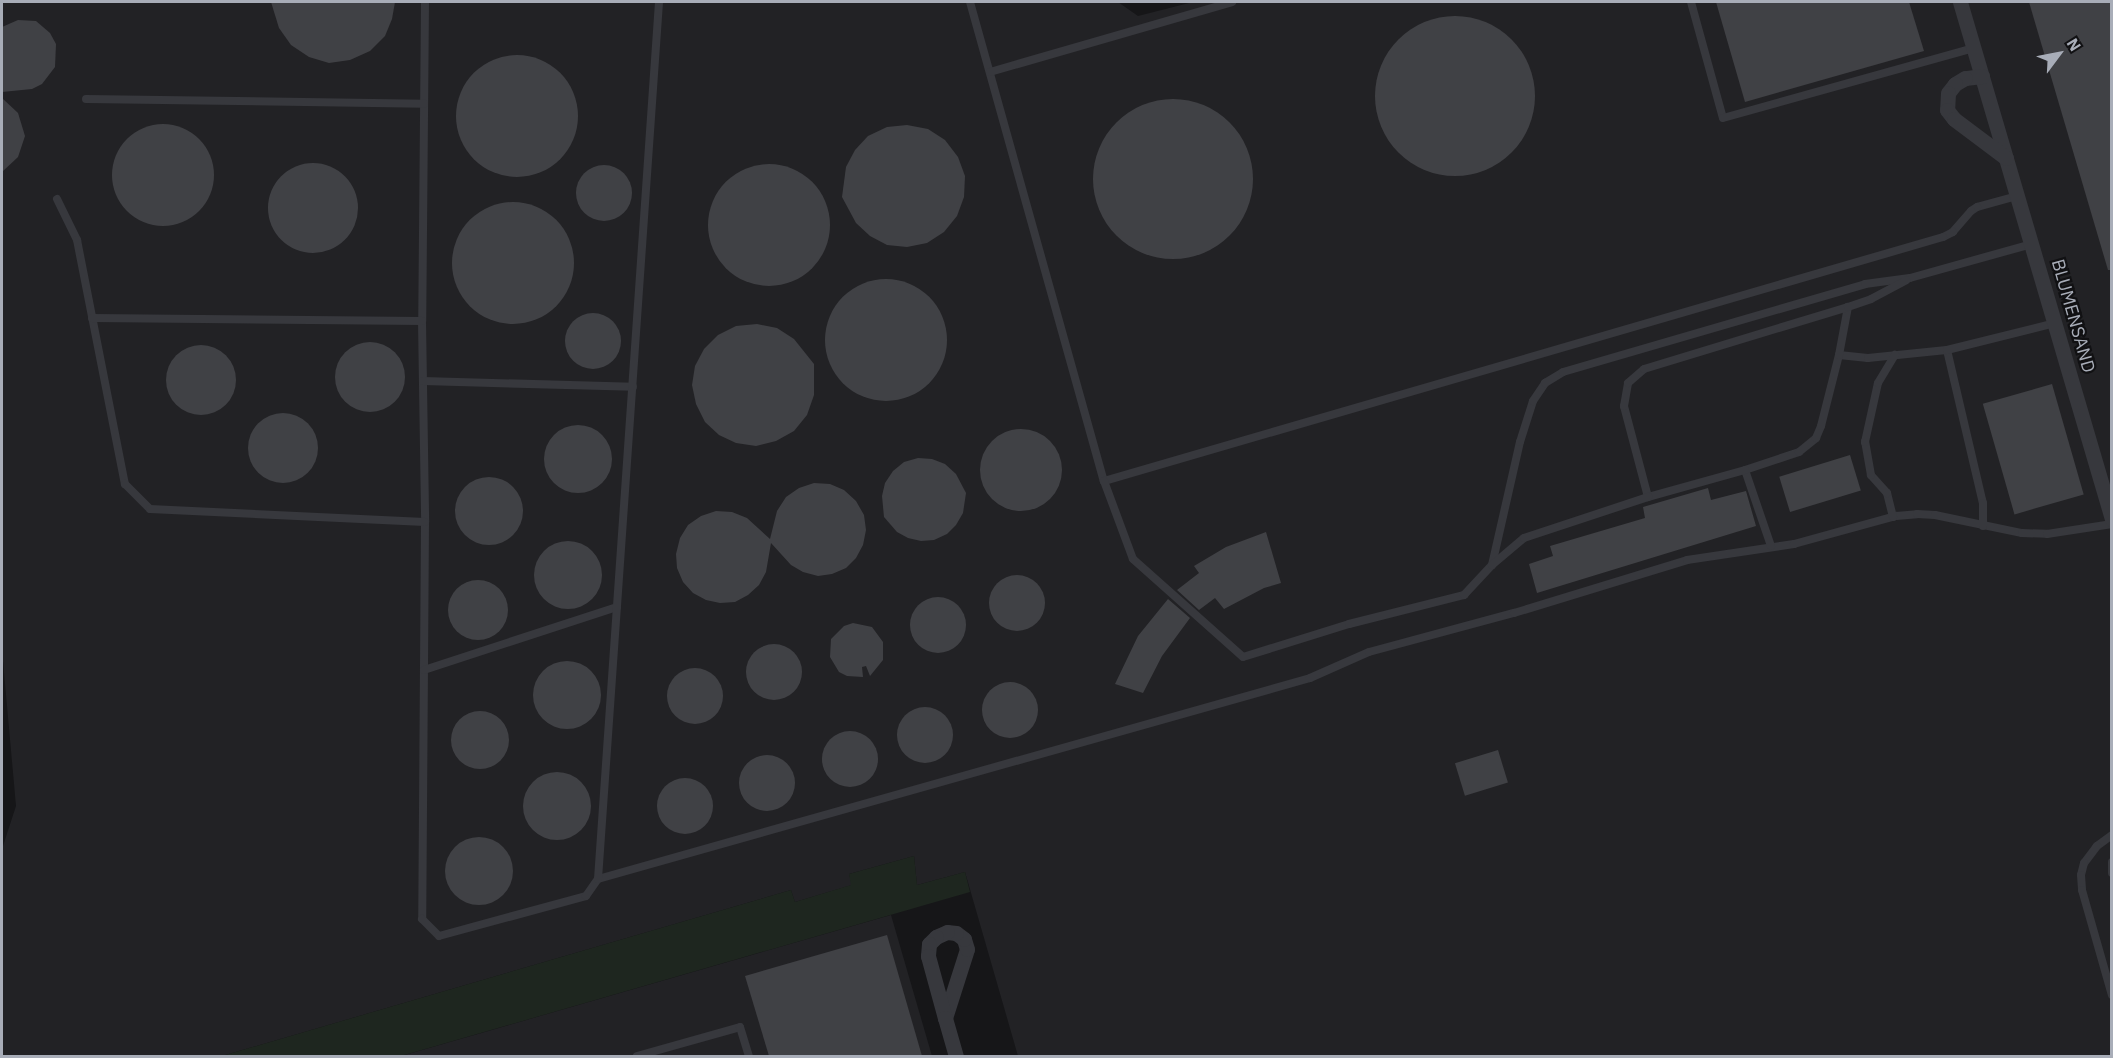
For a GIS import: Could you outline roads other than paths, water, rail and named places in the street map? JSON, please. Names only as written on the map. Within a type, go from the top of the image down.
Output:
[{"type":"street","name":"BLUMENSAND","points":[[1960,2],[2112,519]]},
{"type":"street","points":[[1982,76],[1965,78],[1954,84],[1948,93],[1947,110],[1954,120],[2006,158]]},
{"type":"street","points":[[945,1018],[967,949],[963,939],[956,933],[947,932],[936,937],[929,945],[928,956],[945,1018],[956,1056]]},
{"type":"lane","points":[[425,2],[422,321],[425,522],[422,919],[439,936],[586,896],[598,879],[659,2]]},
{"type":"lane","points":[[970,2],[1104,481],[1133,559],[1243,657],[1349,624],[1464,595],[1492,565],[1524,538],[1648,497],[1745,470],[1799,452],[1816,438],[1821,426],[1839,355],[1848,307]]},
{"type":"lane","points":[[990,72],[1232,2]]},
{"type":"lane","points":[[1691,2],[1723,118],[1974,48]]},
{"type":"lane","points":[[86,99],[424,104]]},
{"type":"lane","points":[[1104,481],[1943,237],[1953,232],[1977,207],[2018,196]]},
{"type":"lane","points":[[57,199],[77,240],[125,484],[150,509],[425,522]]},
{"type":"lane","points":[[1492,565],[1520,442],[1533,401],[1545,383],[1563,372],[1843,290],[1865,284],[1910,278],[2032,244]]},
{"type":"lane","points":[[1648,497],[1624,406],[1628,383],[1635,375],[1656,364],[1871,299],[1910,278]]},
{"type":"lane","points":[[92,318],[422,321]]},
{"type":"lane","points":[[1839,355],[1868,358],[1947,350],[2055,323]]},
{"type":"lane","points":[[1947,350],[1983,503],[1983,526]]},
{"type":"lane","points":[[1893,517],[1887,493],[1871,475],[1865,442],[1878,384],[1896,355]]},
{"type":"lane","points":[[423,381],[633,387]]},
{"type":"lane","points":[[1745,470],[1771,546]]},
{"type":"lane","points":[[598,879],[1310,678],[1369,652],[1514,613],[1687,560],[1794,544],[1893,517],[1935,515],[2022,533],[2047,534],[2112,524]]},
{"type":"lane","points":[[424,670],[617,607]]},
{"type":"lane","points":[[2112,835],[2097,846],[2084,863],[2081,875],[2082,890],[2112,995]]},
{"type":"lane","points":[[2112,862],[2112,873]]},
{"type":"lane","points":[[637,1056],[740,1027],[749,1056]]}]
